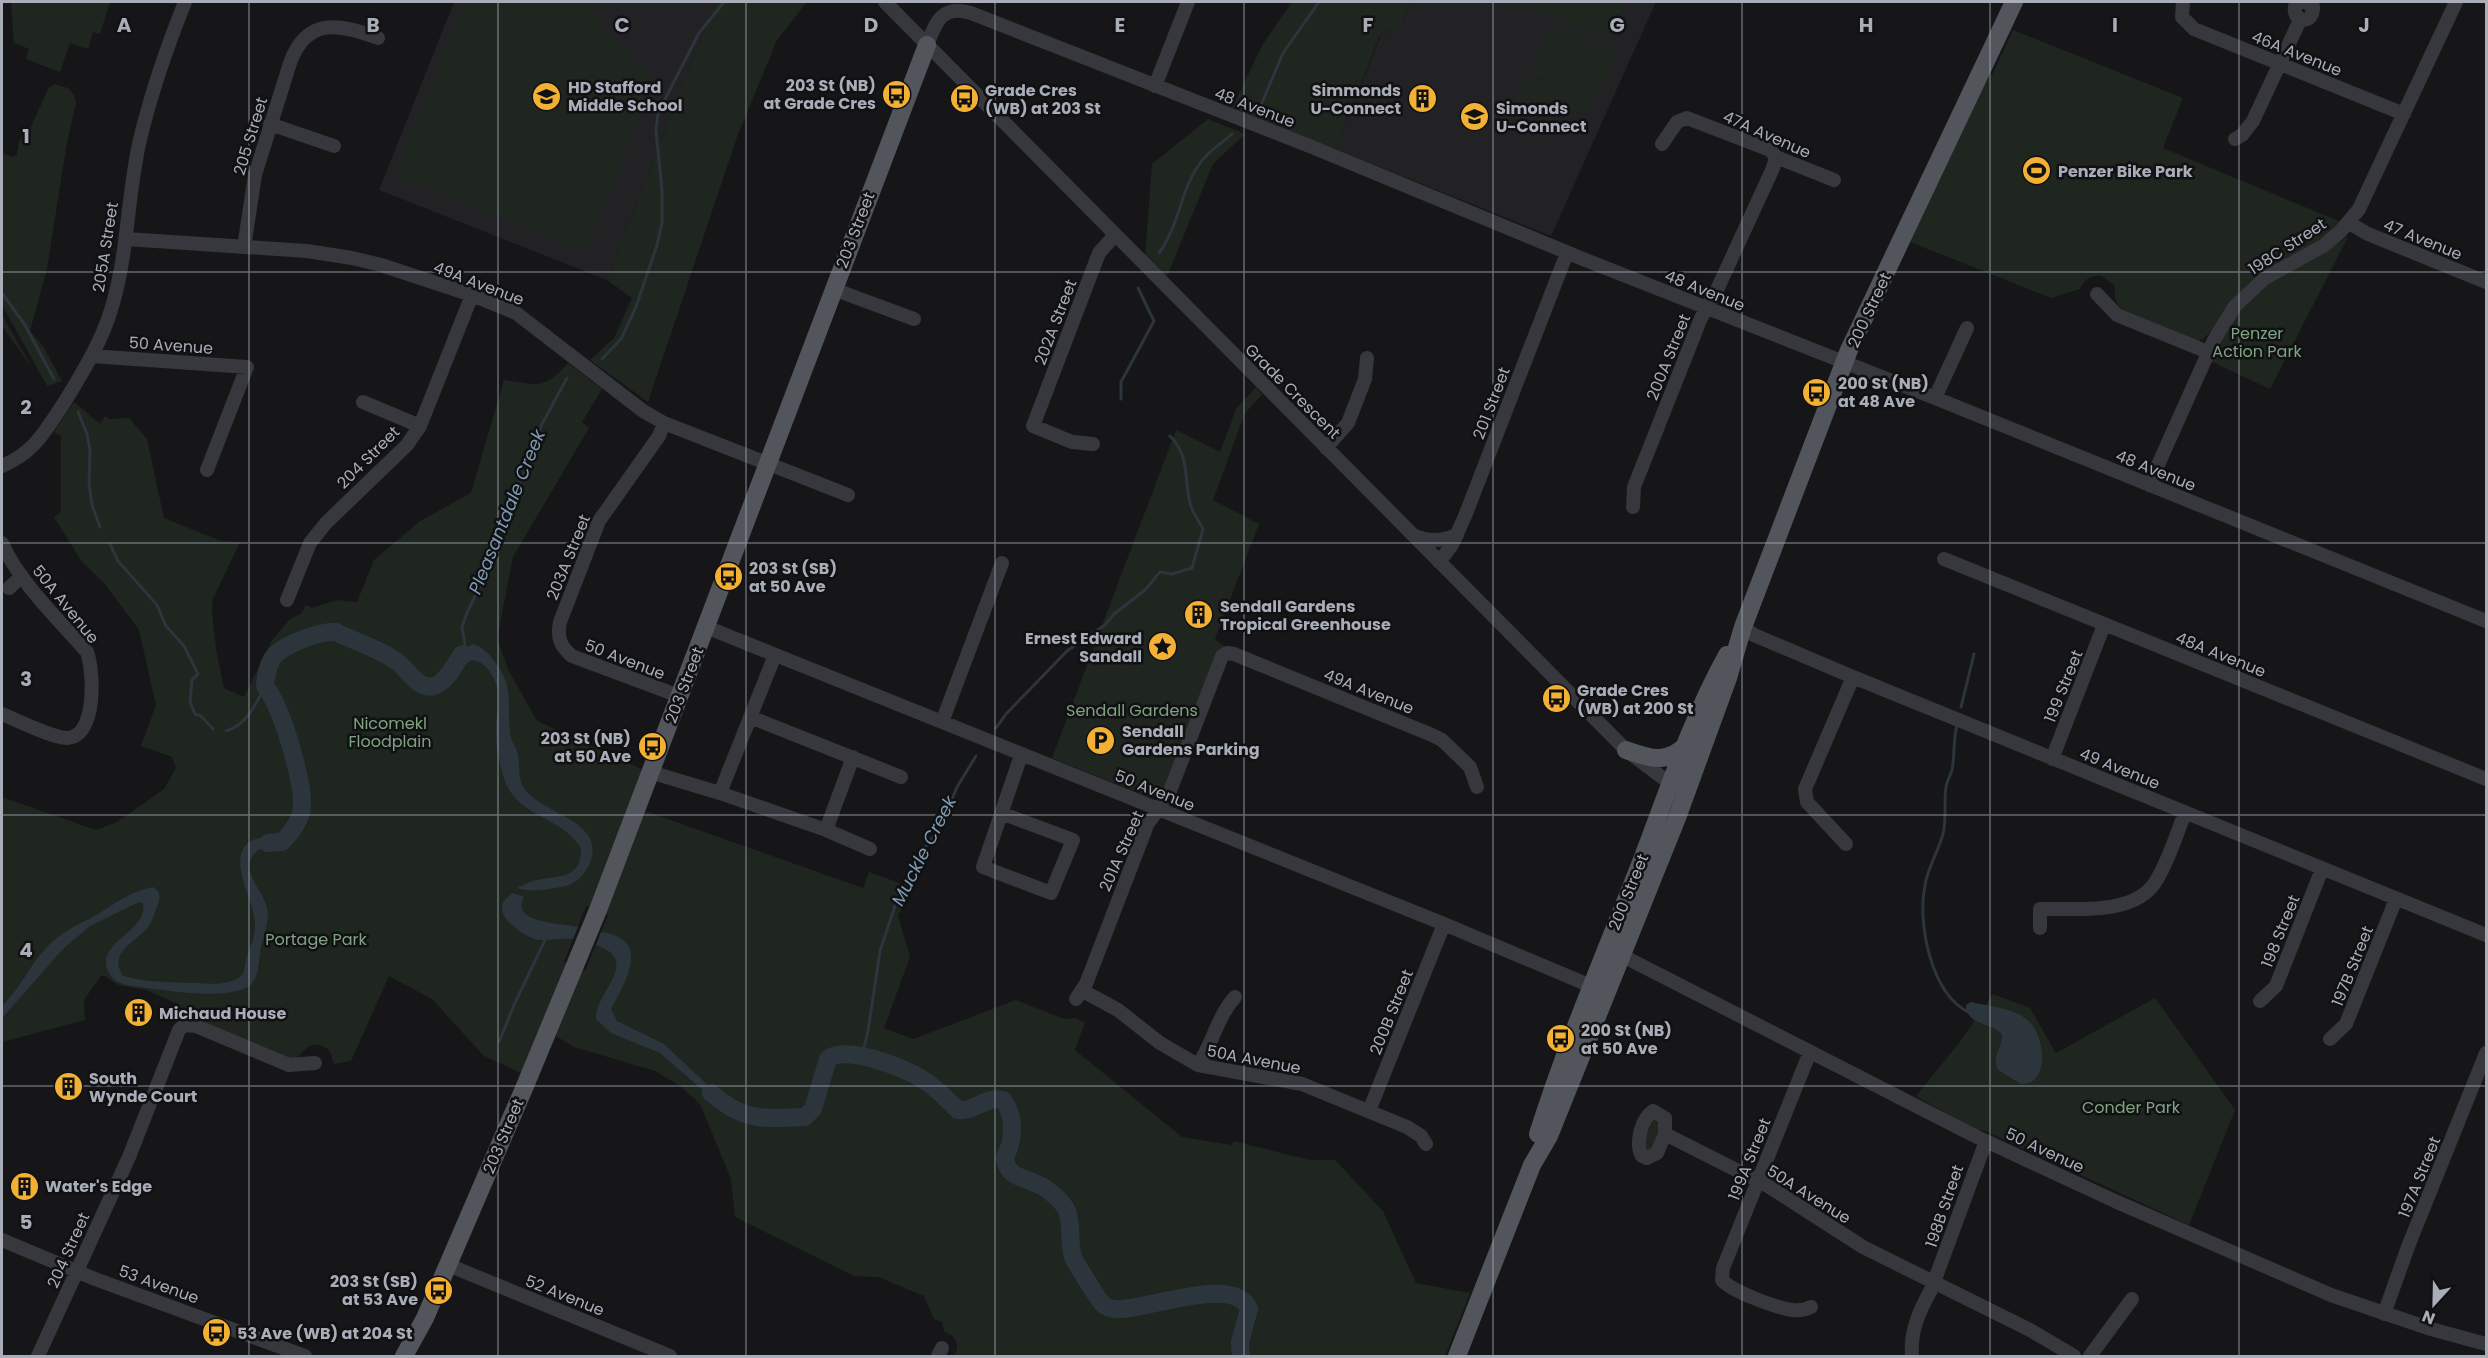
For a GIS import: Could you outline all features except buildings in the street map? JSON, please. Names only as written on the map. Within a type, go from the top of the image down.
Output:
[{"type":"main road","name":"200 Street","points":[[1457,1356],[1532,1165],[1549,1136],[1576,1071],[1614,951],[1678,789],[1728,678],[1743,627],[1852,344],[2014,2]]},
{"type":"main road","name":"203 Street","points":[[404,1356],[425,1318],[598,910],[927,45]]},
{"type":"main road","name":"200 Street","points":[[1678,789],[1686,745],[1716,675],[1743,627]]},
{"type":"main road","points":[[1626,750],[1650,758],[1666,759],[1678,754],[1686,745]]},
{"type":"main road","name":"200 Street","points":[[1532,1165],[1538,1133],[1591,986],[1614,951]]},
{"type":"main road","points":[[1576,1071],[1577,1048],[1595,996],[1591,986]]},
{"type":"main road","name":"203 Street","points":[[415,1356],[425,1318]]},
{"type":"street","name":"205A Street","points":[[2,466],[24,454],[37,443],[92,356],[111,310],[126,239],[131,185],[139,143],[173,31],[185,2]]},
{"type":"street","name":"Grade Crescent","points":[[885,2],[1626,750],[1678,789]]},
{"type":"street","points":[[1155,86],[1188,2]]},
{"type":"street","name":"46A Avenue","points":[[2183,2],[2182,17],[2194,29],[2404,114]]},
{"type":"street","points":[[2301,2],[2294,9],[2295,16],[2300,20],[2309,19],[2313,14],[2313,7],[2306,2]]},
{"type":"street","name":"198C Street","points":[[2149,485],[2208,352],[2225,320],[2253,288],[2275,272],[2323,246],[2349,223],[2364,201],[2456,2]]},
{"type":"street","name":"48 Avenue","points":[[927,45],[936,22],[945,14],[956,9],[963,10],[1382,175],[1567,253],[1935,398],[2487,621]]},
{"type":"street","points":[[2235,140],[2253,121],[2300,20]]},
{"type":"street","name":"205 Street","points":[[244,247],[252,184],[293,54],[303,39],[321,28],[340,26],[378,38]]},
{"type":"street","name":"47A Avenue","points":[[1662,144],[1677,122],[1687,118],[1770,150],[1776,157],[1834,180]]},
{"type":"street","points":[[270,124],[334,146]]},
{"type":"street","name":"200A Street","points":[[1633,507],[1634,487],[1707,308],[1773,168],[1776,157]]},
{"type":"street","name":"47 Avenue","points":[[2349,223],[2367,234],[2487,282]]},
{"type":"street","name":"202A Street","points":[[1093,444],[1072,442],[1033,426],[1099,253],[1115,235]]},
{"type":"street","name":"49A Avenue","points":[[126,239],[315,252],[361,260],[472,295],[509,309],[524,318],[643,411],[664,423],[848,495]]},
{"type":"street","name":"201 Street","points":[[1439,562],[1446,555],[1456,535],[1567,253]]},
{"type":"street","points":[[833,289],[914,320]]},
{"type":"street","points":[[2097,294],[2117,315],[2208,352]]},
{"type":"street","name":"204 Street","points":[[287,600],[310,543],[326,523],[407,445],[420,426],[472,295]]},
{"type":"street","points":[[1935,398],[1967,328]]},
{"type":"street","name":"50 Avenue","points":[[92,356],[248,367],[207,470]]},
{"type":"street","points":[[1326,448],[1348,423],[1365,379],[1367,358]]},
{"type":"street","points":[[363,402],[420,426]]},
{"type":"street","name":"203A Street","points":[[562,648],[558,636],[560,622],[599,521],[659,436],[664,423]]},
{"type":"street","points":[[1413,536],[1441,541],[1456,535]]},
{"type":"street","name":"50A Avenue","points":[[2,543],[9,559],[87,652],[92,665],[91,706],[77,734],[68,738],[57,736],[2,714]]},
{"type":"street","name":"48A Avenue","points":[[1944,560],[2487,779]]},
{"type":"street","points":[[942,722],[1002,562]]},
{"type":"street","points":[[9,588],[22,576]]},
{"type":"street","name":"199 Street","points":[[2052,759],[2104,626]]},
{"type":"street","name":"50 Avenue","points":[[706,627],[1444,924],[1591,986]]},
{"type":"street","name":"49 Avenue","points":[[1743,627],[1754,635],[2052,759],[2487,935]]},
{"type":"street","name":"50 Avenue","points":[[562,648],[572,656],[679,696]]},
{"type":"street","name":"49A Avenue","points":[[1227,653],[1442,740],[1470,766],[1477,787]]},
{"type":"street","name":"201A Street","points":[[1079,995],[1148,823],[1168,796],[1218,661],[1227,653]]},
{"type":"street","points":[[720,793],[775,654]]},
{"type":"street","points":[[1846,844],[1807,802],[1805,789],[1853,676]]},
{"type":"street","points":[[750,717],[901,777]]},
{"type":"street","points":[[1001,813],[1073,840],[1051,893],[983,867],[1001,813],[1022,754]]},
{"type":"street","points":[[826,830],[853,757]]},
{"type":"street","points":[[650,772],[720,793],[826,830],[870,849]]},
{"type":"street","points":[[2040,928],[2040,909],[2115,906],[2133,902],[2142,897],[2160,873],[2186,813]]},
{"type":"street","name":"198 Street","points":[[2260,1001],[2276,986],[2322,869]]},
{"type":"street","name":"197B Street","points":[[2330,1039],[2346,1024],[2396,899]]},
{"type":"street","name":"200B Street","points":[[1369,1111],[1444,924]]},
{"type":"street","name":"50 Avenue","points":[[1614,951],[1986,1141],[2233,1254],[2331,1295],[2384,1314],[2487,1344]]},
{"type":"street","name":"50A Avenue","points":[[1079,995],[1118,1010],[1160,1043],[1198,1065],[1302,1084],[1414,1131],[1426,1144]]},
{"type":"street","points":[[1198,1065],[1206,1053],[1224,1010],[1235,997]]},
{"type":"street","name":"204 Street","points":[[38,1356],[129,1157],[179,1030],[184,1025],[196,1026],[289,1065],[315,1063]]},
{"type":"street","name":"199A Street","points":[[1810,1052],[1723,1268],[1722,1280],[1732,1288],[1785,1308],[1795,1311],[1811,1307]]},
{"type":"street","name":"197A Street","points":[[2384,1314],[2487,1053]]},
{"type":"street","name":"50A Avenue","points":[[1665,1134],[1758,1181],[1863,1247],[2048,1339],[2074,1356]]},
{"type":"street","name":"198B Street","points":[[1934,1282],[1986,1141]]},
{"type":"street","name":"53 Avenue","points":[[2,1233],[78,1268],[96,1270],[149,1297]]},
{"type":"street","name":"53 Avenue","points":[[2,1240],[305,1356]]},
{"type":"street","name":"52 Avenue","points":[[448,1265],[670,1356]]},
{"type":"street","points":[[1912,1356],[1911,1344],[1919,1310],[1934,1282]]},
{"type":"street","points":[[2090,1356],[2132,1299]]},
{"type":"shaded area","name":"HD Stafford Middle School","points":[[454,2],[715,2],[607,280],[379,190]]},
{"type":"shaded area","name":"Simonds U-Connect","points":[[1411,2],[1656,2],[1551,236],[1335,149],[1381,35],[1401,26]]},
{"type":"shaded area","points":[[473,644],[483,649],[491,657],[504,676],[509,703],[510,734],[519,758],[521,782],[528,793],[580,826],[589,836],[593,849],[589,865],[581,877],[570,884],[539,890],[517,888],[530,882],[571,872],[577,867],[581,848],[562,828],[517,800],[509,789],[498,755],[497,688],[495,680],[485,666],[472,660],[448,675],[443,669],[462,650]]},
{"type":"shaded area","points":[[286,836],[295,839],[282,849],[269,847],[258,850],[249,864],[252,878],[267,907],[268,917],[256,975],[253,982],[245,988],[233,992],[186,993],[130,986],[115,980],[108,971],[106,961],[115,944],[138,922],[143,913],[143,903],[139,902],[90,926],[63,949],[2,1018],[2,1006],[51,942],[123,898],[153,887],[158,891],[159,902],[148,927],[121,954],[119,968],[123,976],[150,981],[208,984],[228,982],[239,977],[244,970],[255,924],[240,863],[241,854],[245,846],[253,840],[261,838],[279,840]]},
{"type":"shaded area","points":[[512,893],[524,897],[521,906],[524,913],[531,917],[540,921],[578,927],[573,939],[540,940],[529,937],[516,929],[506,919],[502,908]]},
{"type":"shaded area","points":[[601,932],[617,936],[626,943],[631,952],[628,974],[611,1009],[617,1021],[664,1044],[730,1106],[729,1113],[660,1053],[611,1033],[596,1019],[597,1009],[616,969],[616,960],[609,952],[596,945]]},
{"type":"shaded area","points":[[1971,1002],[2013,1012],[2025,1018],[2032,1025],[2041,1045],[2042,1056],[2038,1076],[2031,1082],[2021,1084],[1998,1070],[1996,1056],[2002,1034],[1969,1015],[1966,1005]]},
{"type":"green space","points":[[11,2],[110,2],[100,34],[93,32],[88,49],[70,43],[60,72],[26,59],[29,49],[14,43]]},
{"type":"green space","name":"HD Stafford Middle School","points":[[469,2],[581,2],[655,80],[586,252],[394,175],[462,7]]},
{"type":"green space","points":[[715,2],[807,2],[777,40],[737,137],[648,402],[590,360],[614,338],[632,298],[607,280]]},
{"type":"green space","points":[[1292,2],[1411,2],[1401,26],[1380,35],[1335,149],[1232,108],[1263,44]]},
{"type":"green space","points":[[1512,2],[1626,2],[1610,42]]},
{"type":"green space","points":[[1552,25],[1597,44],[1577,92],[1531,73]]},
{"type":"green space","name":"Penzer Action Park","points":[[2013,30],[2183,98],[2163,148],[2341,222],[2317,241],[2253,280],[2242,290],[2209,333],[2198,341],[2121,309],[2116,301],[2114,285],[2102,276],[2089,278],[2080,289],[2051,298],[1910,242],[1988,74],[1992,75]]},
{"type":"green space","points":[[1600,43],[1620,51],[1589,110],[1541,111],[1516,102],[1527,75],[1578,95]]},
{"type":"green space","points":[[54,84],[68,88],[74,95],[76,103],[66,148],[47,269],[30,331],[43,346],[62,381],[47,386],[2,305],[2,153],[13,157],[17,155],[19,141],[30,129],[48,89]]},
{"type":"green space","points":[[1208,119],[1245,134],[1213,164],[1166,279],[1145,257],[1152,164]]},
{"type":"green space","name":"Penzer Action Park","points":[[2348,237],[2270,389],[2210,361],[2224,332],[2242,307],[2269,283]]},
{"type":"green space","points":[[2,315],[33,369],[2,326]]},
{"type":"green space","name":"Nicomekl Floodplain","points":[[568,363],[602,389],[582,422],[589,428],[513,557],[497,639],[508,669],[537,721],[646,771],[593,908],[586,906],[564,962],[570,965],[525,1075],[484,1056],[432,999],[389,976],[351,1061],[334,1064],[329,1050],[318,1045],[310,1046],[294,1060],[185,1016],[182,1015],[175,1020],[180,1005],[146,990],[118,985],[105,976],[101,976],[84,1000],[85,1020],[2,1042],[2,797],[96,830],[117,822],[164,789],[176,768],[172,757],[141,746],[156,705],[139,630],[105,584],[82,562],[54,517],[61,512],[61,436],[54,432],[74,402],[100,424],[105,416],[109,419],[129,418],[147,439],[164,518],[221,541],[240,542],[213,599],[212,613],[224,688],[244,697],[272,640],[290,619],[302,613],[306,605],[312,608],[337,600],[357,602],[374,560],[420,521],[471,493],[504,380],[540,384],[553,378]]},
{"type":"green space","name":"Sendall Gardens","points":[[1256,387],[1262,395],[1245,413],[1213,500],[1259,524],[1215,639],[1226,648],[1215,655],[1165,789],[1161,795],[1149,797],[1052,758],[1176,430],[1220,452],[1236,409]]},
{"type":"green space","points":[[642,810],[863,888],[869,872],[913,888],[898,916],[910,957],[884,1028],[913,1039],[1016,1000],[1064,1019],[1076,1018],[1085,1023],[1075,1050],[1182,1137],[1232,1145],[1233,1141],[1310,1160],[1335,1160],[1383,1211],[1416,1283],[1470,1293],[1445,1356],[954,1356],[957,1348],[956,1341],[952,1335],[944,1332],[942,1322],[934,1319],[924,1296],[878,1277],[854,1276],[735,1217],[731,1179],[700,1104],[680,1086],[655,1071],[574,1047],[554,1035],[580,969],[585,971],[608,915],[602,912]]},
{"type":"green space","name":"Conder Park","points":[[1993,994],[2030,1008],[2056,1053],[2155,998],[2235,1110],[2189,1225],[1983,1130],[1978,1131],[1916,1096],[1959,1043]]},
{"type":"green space","points":[[1652,1119],[1660,1121],[1658,1143],[1649,1151],[1643,1146]]},
{"type":"waterway","name":"Pleasantdale Creek","points":[[602,359],[621,339],[636,307],[657,245],[662,223],[662,191],[656,130],[658,113],[699,33],[724,2]]},
{"type":"waterway","name":"Muckle Creek","points":[[1261,105],[1283,53],[1319,2]]},
{"type":"waterway","name":"Muckle Creek","points":[[1159,253],[1171,231],[1193,174],[1207,155],[1232,134]]},
{"type":"waterway","name":"Muckle Creek","points":[[1121,399],[1121,382],[1154,321],[1138,288]]},
{"type":"waterway","points":[[2,293],[25,325],[54,379]]},
{"type":"waterway","name":"Pleasantdale Creek","points":[[466,651],[462,627],[466,615],[484,577],[542,424],[567,378]]},
{"type":"waterway","points":[[78,412],[87,434],[90,450],[89,484],[92,505],[100,527]]},
{"type":"waterway","name":"Muckle Creek","points":[[996,728],[1006,714],[1067,651],[1105,625],[1114,614],[1145,590],[1160,572],[1172,574],[1192,568],[1203,529],[1190,503],[1184,459],[1170,436]]},
{"type":"waterway","points":[[110,544],[118,561],[157,605],[166,626],[184,646],[198,674],[192,680],[190,702],[195,714],[201,716],[213,729]]},
{"type":"waterway","points":[[268,843],[282,842],[298,822],[302,806],[299,779],[290,744],[272,696],[265,686],[269,665],[277,654],[301,640],[336,632],[386,654],[400,664],[415,680],[429,687],[443,681],[462,654]]},
{"type":"waterway","points":[[1961,707],[1974,654]]},
{"type":"waterway","points":[[226,731],[245,719],[265,686]]},
{"type":"waterway","points":[[1957,725],[1952,770],[1946,787],[1944,829],[1927,878],[1923,918],[1925,937],[1936,973],[1955,1003],[1968,1012]]},
{"type":"waterway","name":"Muckle Creek","points":[[862,1056],[880,951],[895,906],[919,855],[940,828],[957,787],[976,756]]},
{"type":"waterway","points":[[499,1042],[546,938]]},
{"type":"waterway","points":[[711,1093],[735,1110],[755,1117],[805,1117],[813,1109],[828,1059],[836,1055],[847,1054],[875,1059],[913,1074],[932,1086],[958,1110],[969,1109],[991,1100],[1003,1100],[1010,1113],[1012,1128],[1005,1157],[1008,1169],[1045,1188],[1065,1207],[1070,1222],[1073,1257],[1103,1304],[1114,1309],[1128,1308],[1208,1294],[1226,1294],[1240,1299],[1249,1309],[1240,1342],[1241,1356]]},
{"type":"place","name":"203 St (NB) at Grade Cres","points":[[897,94]]},
{"type":"place","name":"HD Stafford Middle School","points":[[547,96]]},
{"type":"place","name":"Grade Cres (WB) at 203 St","points":[[964,99]]},
{"type":"place","name":"Simmonds U-Connect","points":[[1422,99]]},
{"type":"place","name":"Simonds U-Connect","points":[[1475,117]]},
{"type":"place","name":"Penzer Bike Park","points":[[2037,171]]},
{"type":"place","name":"200 St (NB) at 48 Ave","points":[[1817,392]]},
{"type":"place","name":"203 St (SB) at 50 Ave","points":[[728,577]]},
{"type":"place","name":"Sendall Gardens Tropical Greenhouse","points":[[1199,615]]},
{"type":"place","name":"Ernest Edward Sandall","points":[[1163,647]]},
{"type":"place","name":"Grade Cres (WB) at 200 St","points":[[1556,699]]},
{"type":"place","name":"Sendall Gardens Parking","points":[[1101,740]]},
{"type":"place","name":"203 St (NB) at 50 Ave","points":[[652,747]]},
{"type":"place","name":"Michaud House","points":[[138,1013]]},
{"type":"place","name":"200 St (NB) at 50 Ave","points":[[1560,1039]]},
{"type":"place","name":"South Wynde Court","points":[[68,1087]]},
{"type":"place","name":"Water's Edge","points":[[24,1186]]},
{"type":"place","name":"203 St (SB) at 53 Ave","points":[[439,1290]]},
{"type":"place","name":"53 Ave (WB) at 204 St","points":[[216,1333]]},
{"type":"park label","name":"Portage Park","points":[[316,939]]}]
